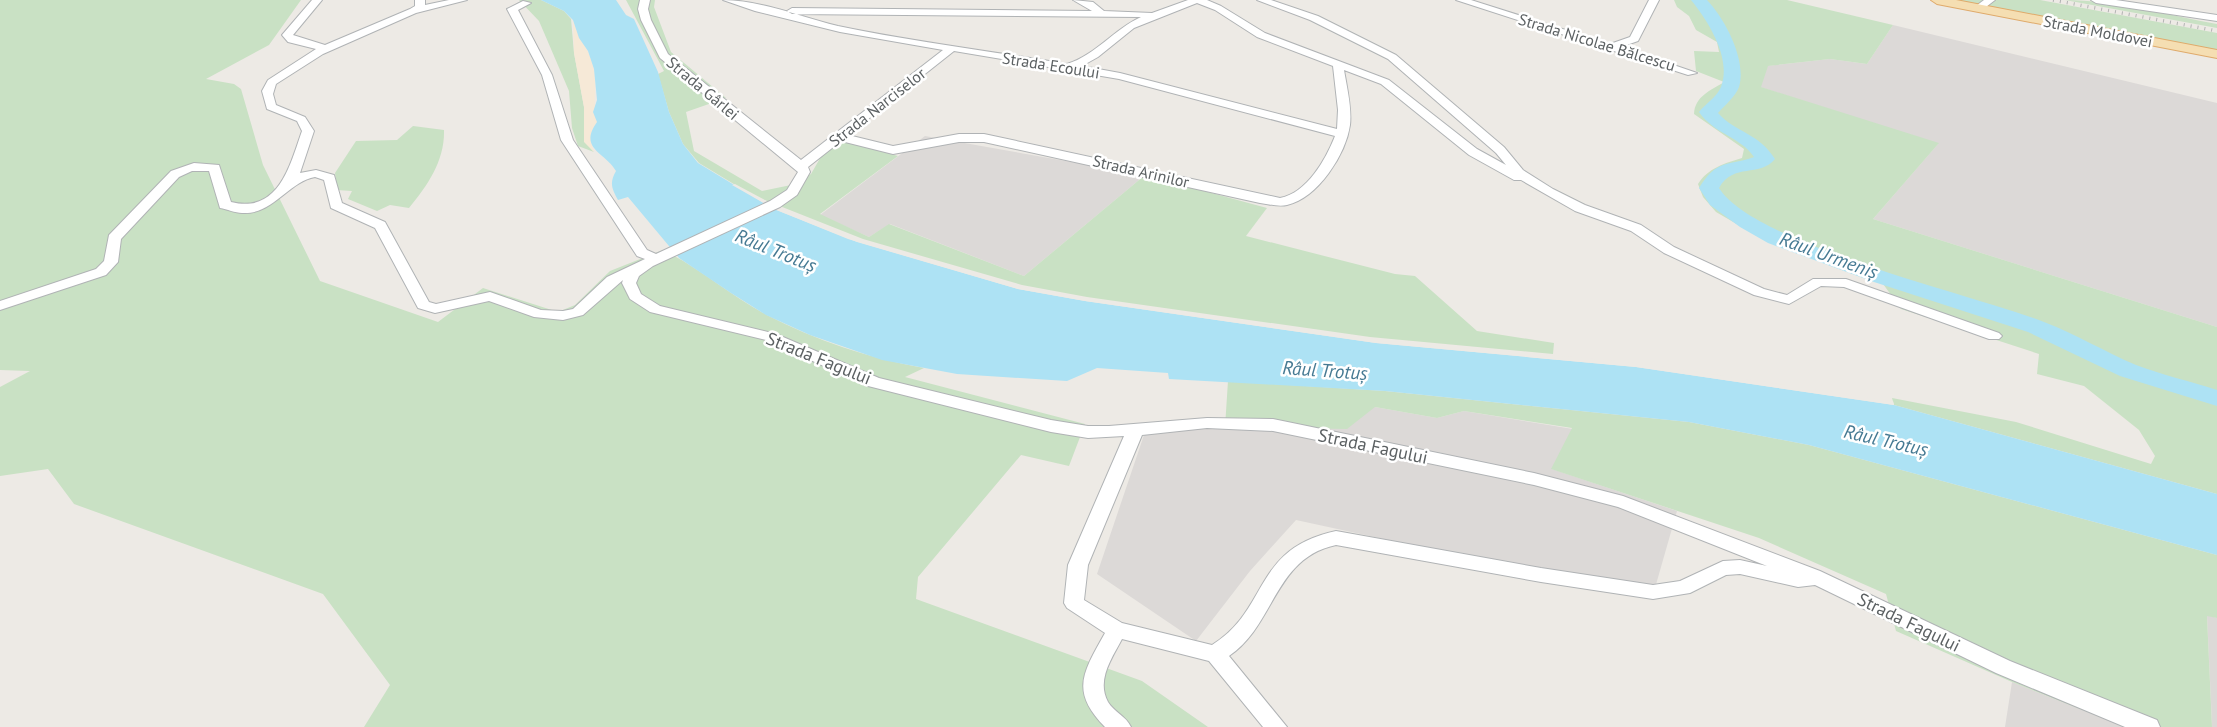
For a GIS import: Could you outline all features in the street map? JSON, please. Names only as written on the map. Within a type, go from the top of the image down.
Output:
[{"type":"main road","name":"Strada Moldovei","points":[[1937,0],[1984,4],[2217,54]]},
{"type":"street","points":[[317,0],[287,35],[292,40],[327,49]]},
{"type":"street","points":[[290,183],[308,131],[301,119],[271,107],[267,98],[272,82],[327,49],[413,11],[420,7],[420,0]]},
{"type":"street","points":[[413,11],[462,0]]},
{"type":"street","name":"Strada Gârlei","points":[[645,0],[643,9],[646,20],[664,56],[795,163]]},
{"type":"street","points":[[728,0],[758,9],[882,13],[1162,13]]},
{"type":"street","points":[[1078,0],[1090,4],[1102,14]]},
{"type":"street","points":[[1065,67],[1082,64],[1115,35],[1134,24],[1197,0],[1218,8],[1253,31],[1391,86],[1473,152],[1567,202],[1636,228],[1669,250],[1778,299],[1795,298],[1818,282],[1836,282],[1877,292],[1994,336]]},
{"type":"street","points":[[1262,0],[1314,18],[1392,57],[1500,150],[1519,173],[1548,192]]},
{"type":"street","name":"Strada Nicolae Bălcescu","points":[[1461,0],[1614,46],[1692,73]]},
{"type":"street","points":[[1614,46],[1634,39],[1654,0]]},
{"type":"street","points":[[2096,0],[2126,2],[2217,18]]},
{"type":"street","points":[[521,3],[512,9],[513,14],[547,75],[567,140],[642,253],[658,258]]},
{"type":"street","name":"Strada Ecoului","points":[[758,9],[827,26],[1120,76],[1342,134]]},
{"type":"street","name":"Strada Narciselor","points":[[795,163],[839,137],[952,48]]},
{"type":"street","name":"Strada Arinilor","points":[[839,137],[893,150],[959,138],[984,138],[1284,202],[1299,196],[1320,175],[1342,134],[1344,116],[1338,64]]},
{"type":"street","points":[[0,306],[101,272],[111,262],[114,238],[175,174],[184,169],[203,166],[215,168],[225,205],[237,211],[253,209],[267,203],[290,183],[310,174],[322,173],[330,178],[336,205],[380,225],[423,305],[435,309],[490,296],[540,314],[563,316],[578,312],[612,280],[775,204],[799,182],[804,172],[795,163]]},
{"type":"street","name":"Strada Fagului","points":[[658,258],[630,278],[631,290],[644,303],[664,313],[772,337],[860,377],[989,411],[1070,430],[1110,432],[1207,423],[1273,425],[1534,479],[1655,513],[1818,578],[2003,667],[2149,727]]},
{"type":"street","points":[[1135,430],[1079,565],[1074,603],[1118,630],[1149,635],[1192,650],[1215,654],[1276,727]]},
{"type":"street","points":[[1215,654],[1239,637],[1267,590],[1292,556],[1306,544],[1319,539],[1336,538],[1653,592],[1683,588],[1723,568],[1740,567],[1798,580],[1818,578]]},
{"type":"street","points":[[1118,630],[1093,675],[1098,706],[1120,727]]},
{"type":"shaded area","points":[[1893,25],[2217,103],[2217,327],[1873,219],[1938,144],[1760,87],[1767,66],[1830,59],[1867,64]]},
{"type":"shaded area","points":[[925,136],[1145,175],[1024,276],[890,224],[869,237],[820,215]]},
{"type":"shaded area","points":[[1375,407],[1437,418],[1464,411],[1573,429],[1552,469],[1677,511],[1655,588],[1439,551],[1296,520],[1250,571],[1196,641],[1097,574],[1145,432]]},
{"type":"shaded area","points":[[2207,615],[2217,618],[2217,727],[2212,727]]},
{"type":"shaded area","points":[[2012,682],[2125,727],[2005,727]]},
{"type":"green space","points":[[0,0],[301,0],[269,45],[206,79],[234,84],[241,89],[263,165],[320,281],[438,322],[483,288],[558,312],[575,305],[610,271],[663,250],[754,307],[805,333],[844,348],[924,368],[905,377],[1085,424],[1069,466],[1021,455],[918,577],[916,599],[1142,681],[1208,727],[364,727],[390,685],[323,594],[74,504],[48,469],[0,476],[0,387],[30,371],[0,370]]},
{"type":"green space","points":[[519,0],[541,0],[564,11],[571,19],[584,107],[584,141],[594,152],[578,146],[572,128],[569,91],[539,21]]},
{"type":"green space","points":[[626,0],[655,0],[654,7],[671,52],[726,98],[686,112],[694,151],[762,191],[791,185],[811,174],[823,153],[846,141],[898,156],[820,214],[869,237],[889,224],[1024,276],[1145,175],[1267,208],[1246,236],[1395,274],[1415,276],[1477,331],[1554,343],[1553,354],[1370,337],[1087,297],[1022,285],[863,239],[752,195],[699,163],[683,144],[669,112],[658,74],[664,71]]},
{"type":"green space","points":[[1674,0],[1787,0],[1893,25],[1867,64],[1830,59],[1768,66],[1761,87],[1939,143],[1873,219],[2217,327],[2217,494],[1894,405],[1892,398],[2016,422],[2151,464],[2155,456],[2139,430],[2084,386],[2037,374],[2039,354],[1901,309],[1881,281],[1747,230],[1716,212],[1703,197],[1698,184],[1712,170],[1742,158],[1744,149],[1694,114],[1700,98],[1724,82],[1696,71],[1694,51],[1719,52],[1717,42],[1696,30],[1689,16],[1677,7]]},
{"type":"green space","points":[[1948,0],[2040,0],[2217,33],[2217,51]]},
{"type":"green space","points":[[2065,0],[2103,2],[2141,9],[2217,24],[2217,28]]},
{"type":"green space","points":[[413,126],[444,130],[444,141],[434,172],[409,208],[390,205],[377,211],[348,199],[352,191],[337,190],[335,173],[356,141],[397,140]]},
{"type":"green space","points":[[1228,381],[1385,391],[1689,422],[1809,445],[2217,555],[2217,618],[2207,616],[2212,727],[2125,727],[2012,682],[1896,631],[1886,594],[1759,538],[1551,469],[1572,428],[1464,411],[1437,418],[1375,407],[1347,429],[1225,427]]},
{"type":"sand","points":[[573,21],[593,66],[597,122],[591,136],[594,152],[584,142],[584,107],[574,53]]},
{"type":"water","name":"Râul Trotuș","points":[[541,0],[616,0],[626,15],[634,19],[658,72],[669,112],[683,144],[698,163],[774,209],[857,242],[1018,289],[1085,301],[1376,343],[1636,367],[1894,405],[2217,494],[2217,555],[1809,445],[1689,422],[1385,391],[1169,379],[1168,373],[1097,368],[1067,381],[957,374],[882,360],[810,335],[766,315],[679,258],[628,197],[618,200],[612,186],[616,171],[595,149],[590,138],[597,122],[593,112],[597,100],[594,69],[588,51],[579,38],[573,20],[564,11]]},
{"type":"pier","points":[[735,184],[776,206],[849,236],[1019,286],[1085,298],[1377,339],[1637,363],[1893,401],[1894,405],[1636,367],[1376,343],[1018,289],[848,239],[774,209],[732,185]]},
{"type":"waterway","name":"Râul Urmeniș","points":[[1699,0],[1706,7],[1724,41],[1732,78],[1724,97],[1708,112],[1721,126],[1754,144],[1765,159],[1727,168],[1721,172],[1709,188],[1717,201],[1747,223],[1776,238],[1882,277],[2036,327],[2129,371],[2217,398]]},
{"type":"railway","points":[[2053,0],[2217,31]]}]
